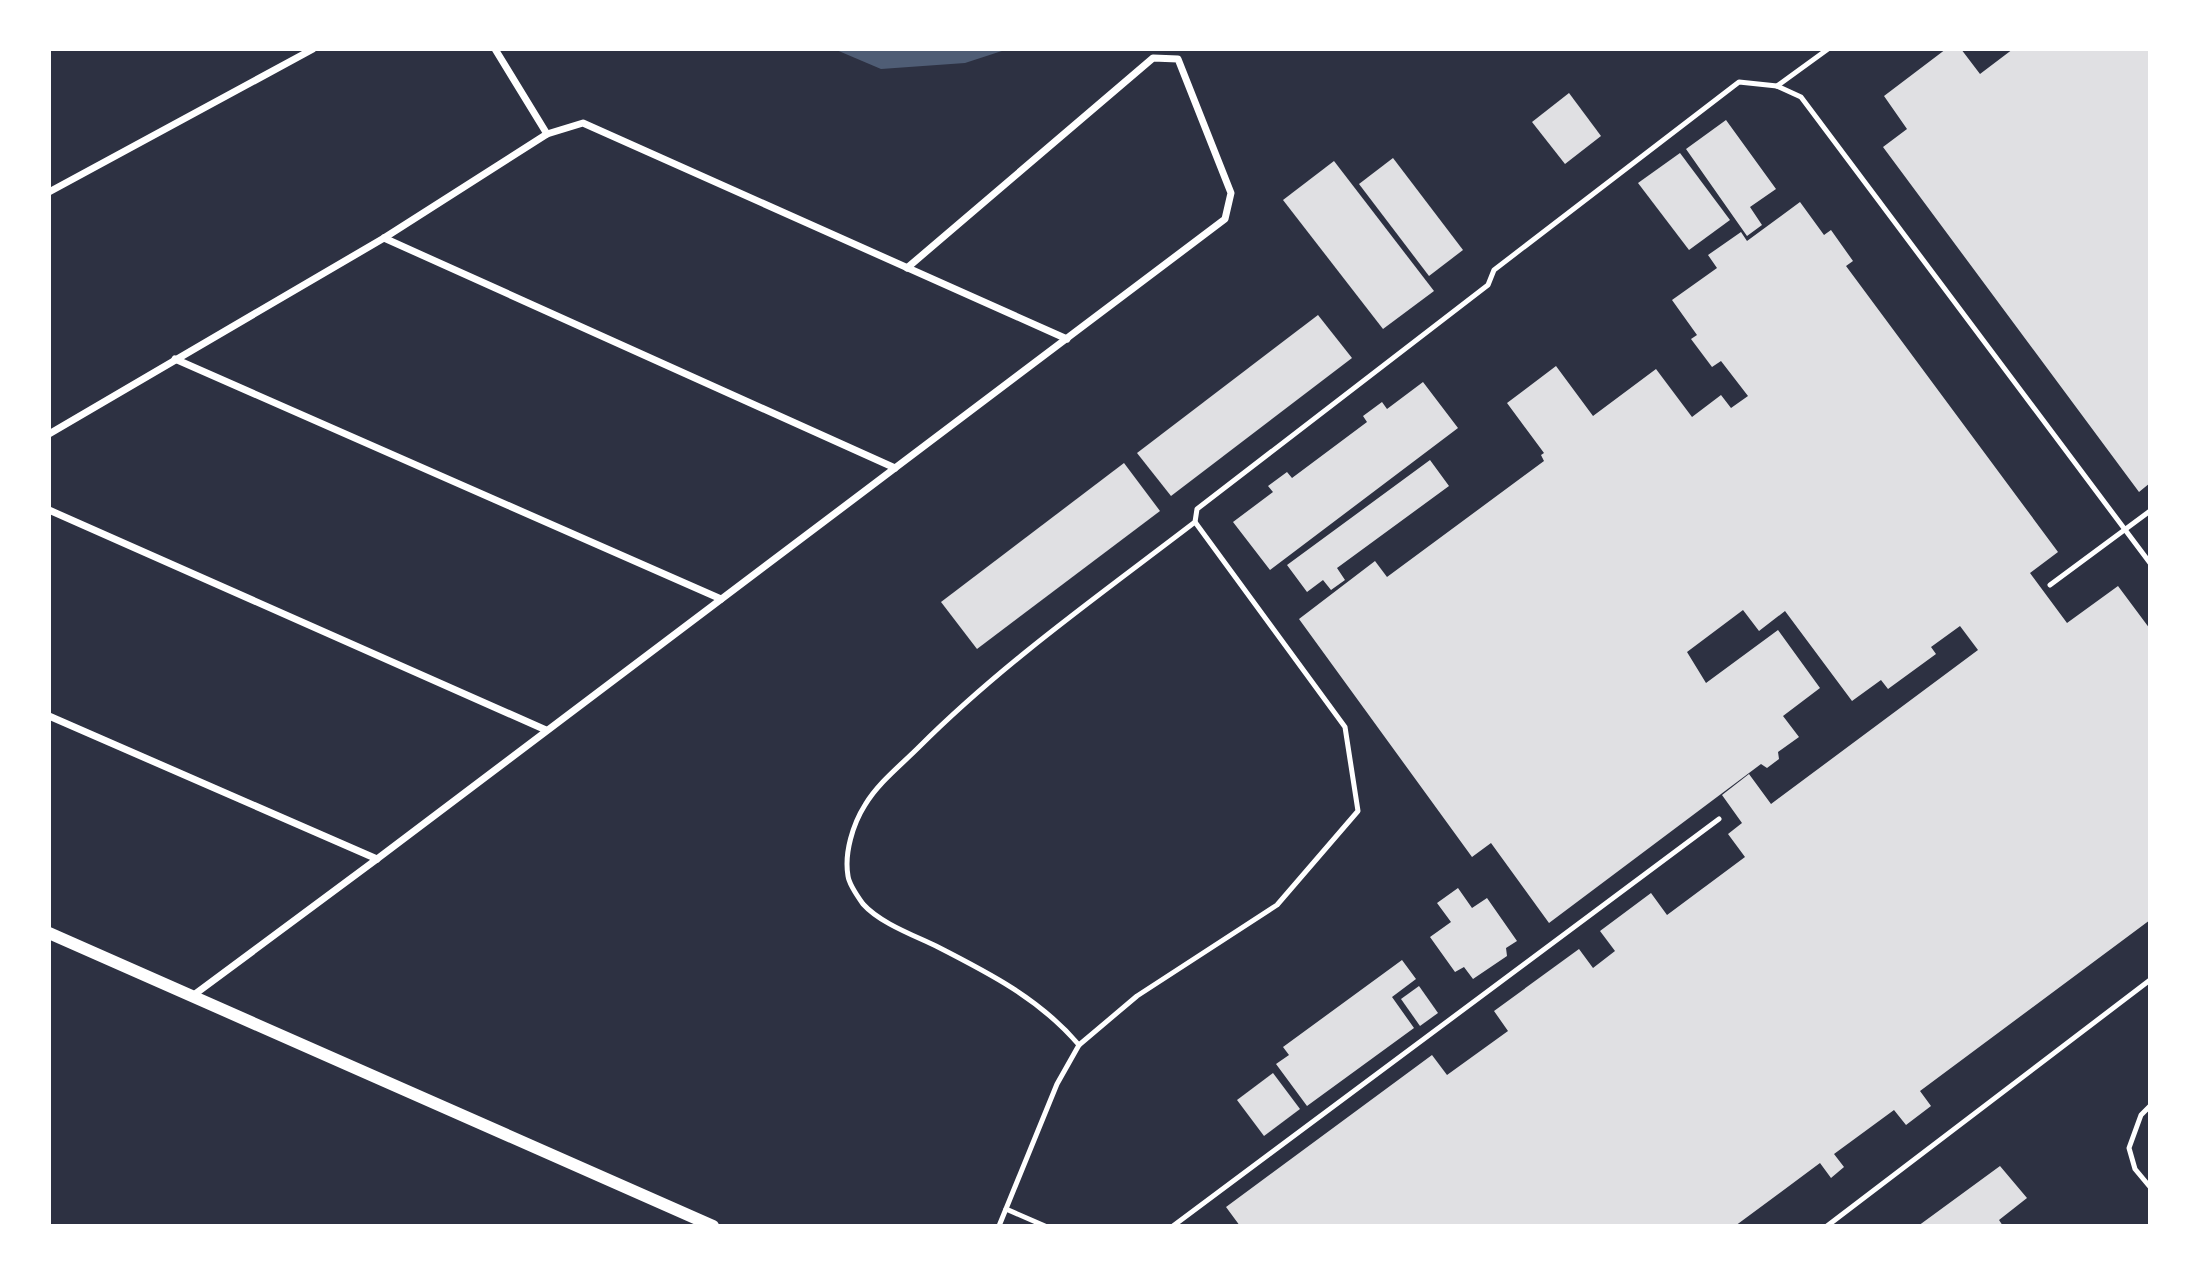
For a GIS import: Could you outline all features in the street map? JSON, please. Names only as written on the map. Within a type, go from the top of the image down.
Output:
[{"type":"street","points":[[49,192],[313,49]]},
{"type":"street","points":[[495,49],[547,134]]},
{"type":"street","points":[[190,997],[377,859],[1224,219],[1231,193],[1178,59],[1153,58],[907,268]]},
{"type":"street","points":[[49,434],[384,238],[547,134],[583,123],[1067,339]]},
{"type":"street","points":[[384,238],[895,468]]},
{"type":"street","points":[[175,359],[721,599]]},
{"type":"street","points":[[49,510],[546,730]]},
{"type":"street","points":[[49,716],[377,859]]},
{"type":"street","points":[[49,933],[713,1226]]},
{"type":"lane","points":[[1777,86],[1828,49]]},
{"type":"lane","points":[[1079,1045],[1062,1026],[998,977],[895,927],[864,905],[848,879],[853,829],[865,804],[936,730],[1033,645],[1195,522],[1197,509],[1488,285],[1494,270],[1739,82],[1777,86],[1801,97],[2150,563]]},
{"type":"lane","points":[[2050,585],[2150,511]]},
{"type":"lane","points":[[999,1226],[1057,1084],[1079,1045],[1137,996],[1277,905],[1358,811],[1345,727],[1195,522]]},
{"type":"lane","points":[[1173,1226],[1719,819]]},
{"type":"lane","points":[[1827,1226],[2150,980]]},
{"type":"lane","points":[[2150,1106],[2141,1115],[2129,1148],[2135,1169],[2150,1187]]},
{"type":"lane","points":[[1006,1209],[1045,1226]]},
{"type":"water","points":[[834,49],[1008,49],[965,63],[881,69]]},
{"type":"building","points":[[1946,49],[1961,49],[1980,74],[2013,49],[2150,49],[2150,483],[2139,492],[1883,147],[1907,129],[1884,96]]},
{"type":"building","points":[[1569,93],[1601,136],[1565,164],[1532,122]]},
{"type":"building","points":[[1726,120],[1776,189],[1750,207],[1762,225],[1747,236],[1686,149]]},
{"type":"building","points":[[1680,153],[1730,220],[1689,250],[1638,183]]},
{"type":"building","points":[[1393,158],[1463,250],[1429,276],[1359,184]]},
{"type":"building","points":[[1334,161],[1434,291],[1383,329],[1283,200]]},
{"type":"building","points":[[1800,202],[1824,235],[1831,230],[1853,261],[1846,266],[2058,552],[2030,573],[2067,623],[2118,586],[2150,629],[2150,920],[1920,1091],[1931,1106],[1906,1125],[1894,1110],[1834,1154],[1844,1167],[1831,1178],[1820,1163],[1735,1226],[1240,1226],[1226,1207],[1432,1055],[1447,1075],[1508,1031],[1494,1011],[1579,949],[1593,968],[1615,951],[1600,931],[1651,893],[1667,915],[1745,857],[1728,834],[1742,823],[1722,795],[1749,774],[1771,804],[1978,650],[1960,626],[1931,647],[1936,654],[1888,689],[1881,680],[1852,701],[1785,611],[1759,631],[1743,610],[1687,652],[1706,683],[1778,630],[1820,688],[1783,716],[1799,737],[1778,752],[1779,759],[1767,768],[1761,764],[1549,923],[1491,843],[1472,857],[1299,619],[1375,561],[1387,577],[1544,461],[1541,455],[1544,453],[1507,403],[1556,366],[1593,416],[1656,369],[1692,417],[1721,395],[1731,408],[1748,396],[1721,361],[1712,367],[1691,339],[1697,335],[1672,300],[1717,268],[1708,255],[1741,232],[1747,241]]},
{"type":"building","points":[[1318,315],[1352,358],[1171,496],[1137,453]]},
{"type":"building","points":[[1423,382],[1458,428],[1270,570],[1233,522],[1273,492],[1268,486],[1287,472],[1292,478],[1367,422],[1363,416],[1382,402],[1387,409]]},
{"type":"building","points":[[1430,460],[1449,486],[1337,568],[1345,580],[1331,590],[1323,580],[1307,592],[1287,565]]},
{"type":"building","points":[[1124,463],[1160,511],[977,649],[941,602]]},
{"type":"building","points":[[1458,888],[1472,908],[1487,898],[1517,941],[1506,948],[1507,956],[1473,979],[1464,967],[1455,972],[1430,937],[1451,922],[1437,903]]},
{"type":"building","points":[[1402,960],[1416,979],[1392,997],[1414,1028],[1307,1106],[1276,1064],[1289,1055],[1283,1047]]},
{"type":"building","points":[[1419,986],[1438,1013],[1420,1026],[1401,999]]},
{"type":"building","points":[[1273,1073],[1300,1109],[1264,1136],[1237,1100]]},
{"type":"building","points":[[2000,1166],[2027,1198],[1999,1220],[2003,1226],[1918,1226]]}]
